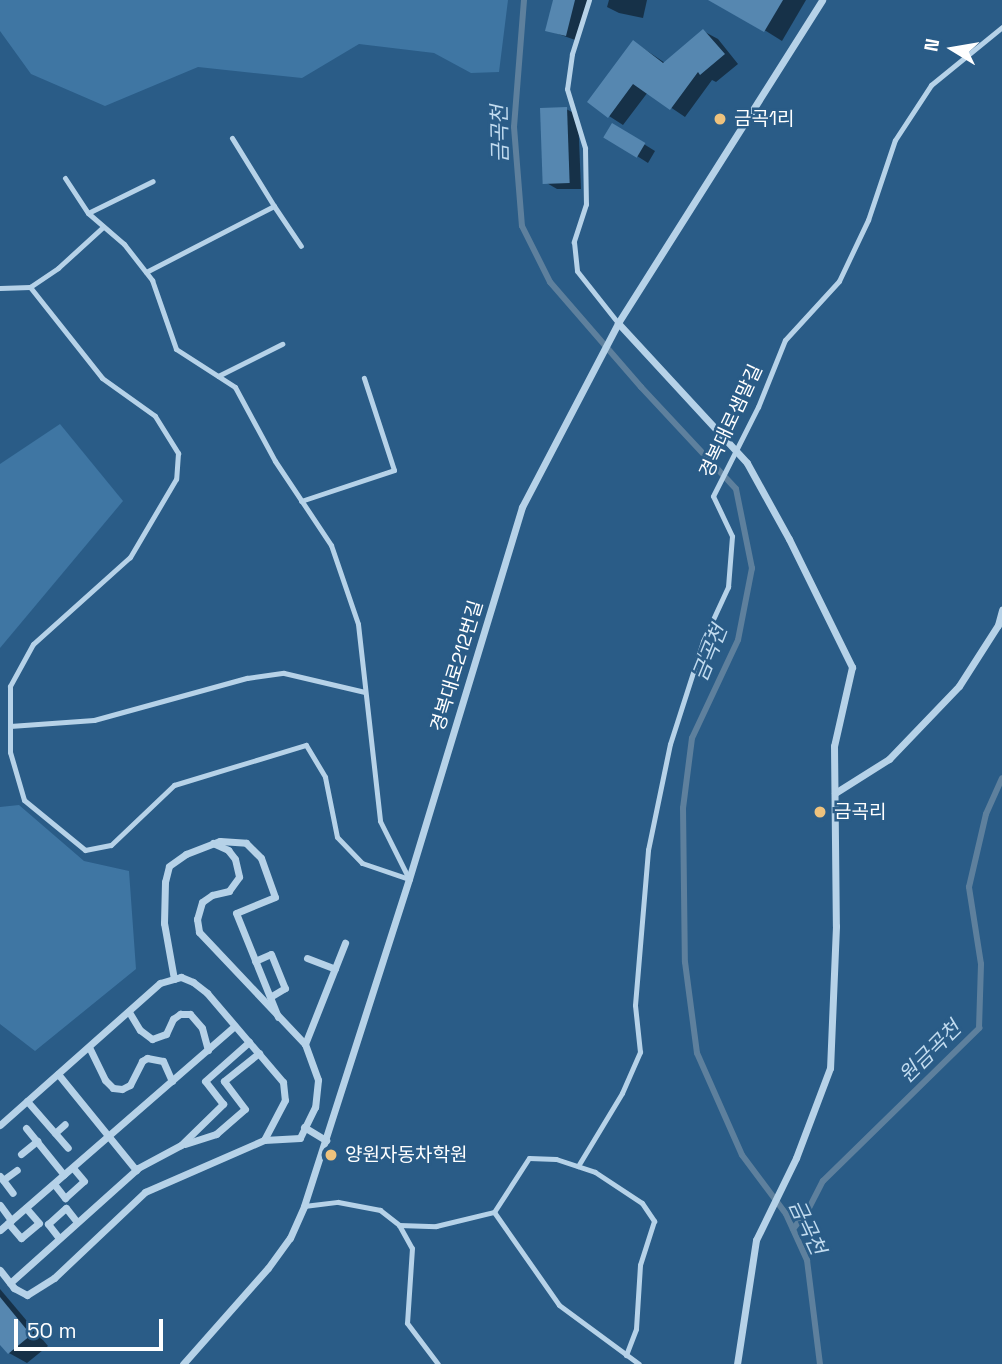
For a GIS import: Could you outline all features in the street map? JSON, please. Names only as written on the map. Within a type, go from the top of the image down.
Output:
[{"type":"street","name":"경복대로212번길","points":[[183,1364],[268,1268],[290,1238],[304,1206],[409,879],[522,507],[618,323],[822,0]]},
{"type":"street","points":[[618,323],[735,456],[747,463],[789,539],[852,667],[834,746],[836,926],[830,1068],[783,1184],[756,1240],[737,1364]]},
{"type":"street","points":[[835,793],[889,759],[959,686],[998,625],[1002,610]]},
{"type":"street","points":[[0,1270],[10,1283],[27,1295],[54,1278],[145,1192],[264,1140],[300,1138],[315,1107],[318,1080],[304,1044],[199,932],[197,919],[202,902],[212,895],[229,891],[239,877],[235,859],[228,850],[213,843]]},
{"type":"street","points":[[174,979],[164,923],[165,882],[169,866],[186,854],[213,843],[246,843],[261,858],[275,897],[236,913],[278,1017]]},
{"type":"street","points":[[304,1044],[345,943]]},
{"type":"street","points":[[255,961],[271,954],[285,988],[270,997]]},
{"type":"street","points":[[307,958],[335,969]]},
{"type":"street","points":[[0,1125],[160,984],[181,977],[193,982],[283,1082],[285,1100],[264,1140]]},
{"type":"street","points":[[129,1012],[140,1030],[152,1039],[166,1034],[173,1019],[180,1014],[190,1014],[202,1028],[208,1050]]},
{"type":"street","points":[[0,1230],[235,1026]]},
{"type":"street","points":[[181,1145],[223,1104],[205,1081],[249,1042]]},
{"type":"street","points":[[89,1047],[105,1080],[113,1087],[122,1089],[130,1085],[142,1061],[147,1058],[163,1061],[172,1082]]},
{"type":"street","points":[[10,1283],[135,1170],[181,1145],[216,1134],[245,1108],[225,1081],[259,1053]]},
{"type":"street","points":[[58,1074],[135,1170]]},
{"type":"street","points":[[27,1101],[68,1148]]},
{"type":"street","points":[[55,1133],[65,1124]]},
{"type":"street","points":[[304,1127],[326,1140]]},
{"type":"street","points":[[26,1128],[64,1175]]},
{"type":"street","points":[[21,1154],[37,1142]]},
{"type":"street","points":[[54,1184],[65,1198],[84,1181],[73,1168]]},
{"type":"street","points":[[13,1193],[1,1178],[17,1170]]},
{"type":"street","points":[[0,1205],[21,1238],[39,1223],[26,1208]]},
{"type":"street","points":[[59,1238],[48,1224],[66,1208],[77,1222]]},
{"type":"lane","points":[[589,0],[572,54],[567,89],[585,148],[586,204],[574,242],[577,271],[618,323]]},
{"type":"lane","name":"경복대로샘말길","points":[[578,1166],[622,1093],[640,1052],[635,1005],[648,850],[670,744],[703,641],[728,587],[732,536],[713,496],[735,456],[785,341],[839,281],[868,220],[895,140],[931,85],[1002,27]]},
{"type":"lane","points":[[232,138],[301,246]]},
{"type":"lane","points":[[65,178],[88,213],[124,244],[152,280],[176,349],[235,387],[275,461],[331,545],[358,624],[380,821],[409,879]]},
{"type":"lane","points":[[88,213],[153,181]]},
{"type":"lane","points":[[146,272],[274,206]]},
{"type":"lane","points":[[0,288],[30,287],[58,268],[103,227]]},
{"type":"lane","points":[[30,287],[102,378],[155,416],[178,453],[176,479],[130,557],[33,644],[9,686],[10,752],[24,800],[85,850],[111,845],[174,785],[306,745],[325,777],[337,837],[362,863],[409,879]]},
{"type":"lane","points":[[218,376],[282,344]]},
{"type":"lane","points":[[301,500],[394,470],[363,378]]},
{"type":"lane","points":[[10,726],[94,720],[247,678],[284,673],[365,692]]},
{"type":"lane","points":[[399,1225],[436,1226],[494,1212],[529,1158],[556,1159],[595,1172],[642,1203],[654,1221],[639,1265],[636,1329],[626,1355]]},
{"type":"lane","points":[[304,1206],[338,1202],[380,1210],[399,1225],[412,1248],[407,1322],[438,1364]]},
{"type":"lane","points":[[494,1212],[559,1305],[639,1364]]},
{"type":"shaded area","points":[[0,0],[508,0],[499,72],[471,73],[434,53],[359,44],[302,78],[198,67],[105,106],[31,74],[0,31]]},
{"type":"shaded area","points":[[60,424],[123,501],[0,648],[0,464]]},
{"type":"shaded area","points":[[19,805],[84,861],[129,871],[136,969],[35,1051],[0,1024],[0,807]]},
{"type":"building","points":[[553,0],[575,0],[566,36],[545,31]]},
{"type":"building","points":[[708,0],[783,0],[764,32]]},
{"type":"building","points":[[703,29],[725,54],[700,75],[698,72],[670,110],[633,84],[608,118],[587,102],[633,40],[663,63]]},
{"type":"building","points":[[567,107],[570,183],[543,184],[540,108]]},
{"type":"building","points":[[612,123],[645,143],[637,158],[603,138]]},
{"type":"building","points":[[0,1297],[31,1335],[8,1354],[0,1345]]},
{"type":"waterway","name":"금곡천","points":[[524,0],[514,127],[522,226],[550,282],[641,387],[736,489],[752,568],[738,640],[692,738],[683,808],[685,962],[697,1053],[742,1155],[786,1214],[807,1260],[820,1364]]},
{"type":"waterway","name":"원금곡천","points":[[793,1229],[807,1212],[823,1181],[979,1028],[981,964],[969,887],[986,814],[1002,778]]},
{"type":"place","name":"금곡1리","points":[[720,119]]},
{"type":"place","name":"금곡리","points":[[820,812]]},
{"type":"place","name":"양원자동차학원","points":[[331,1155]]}]
